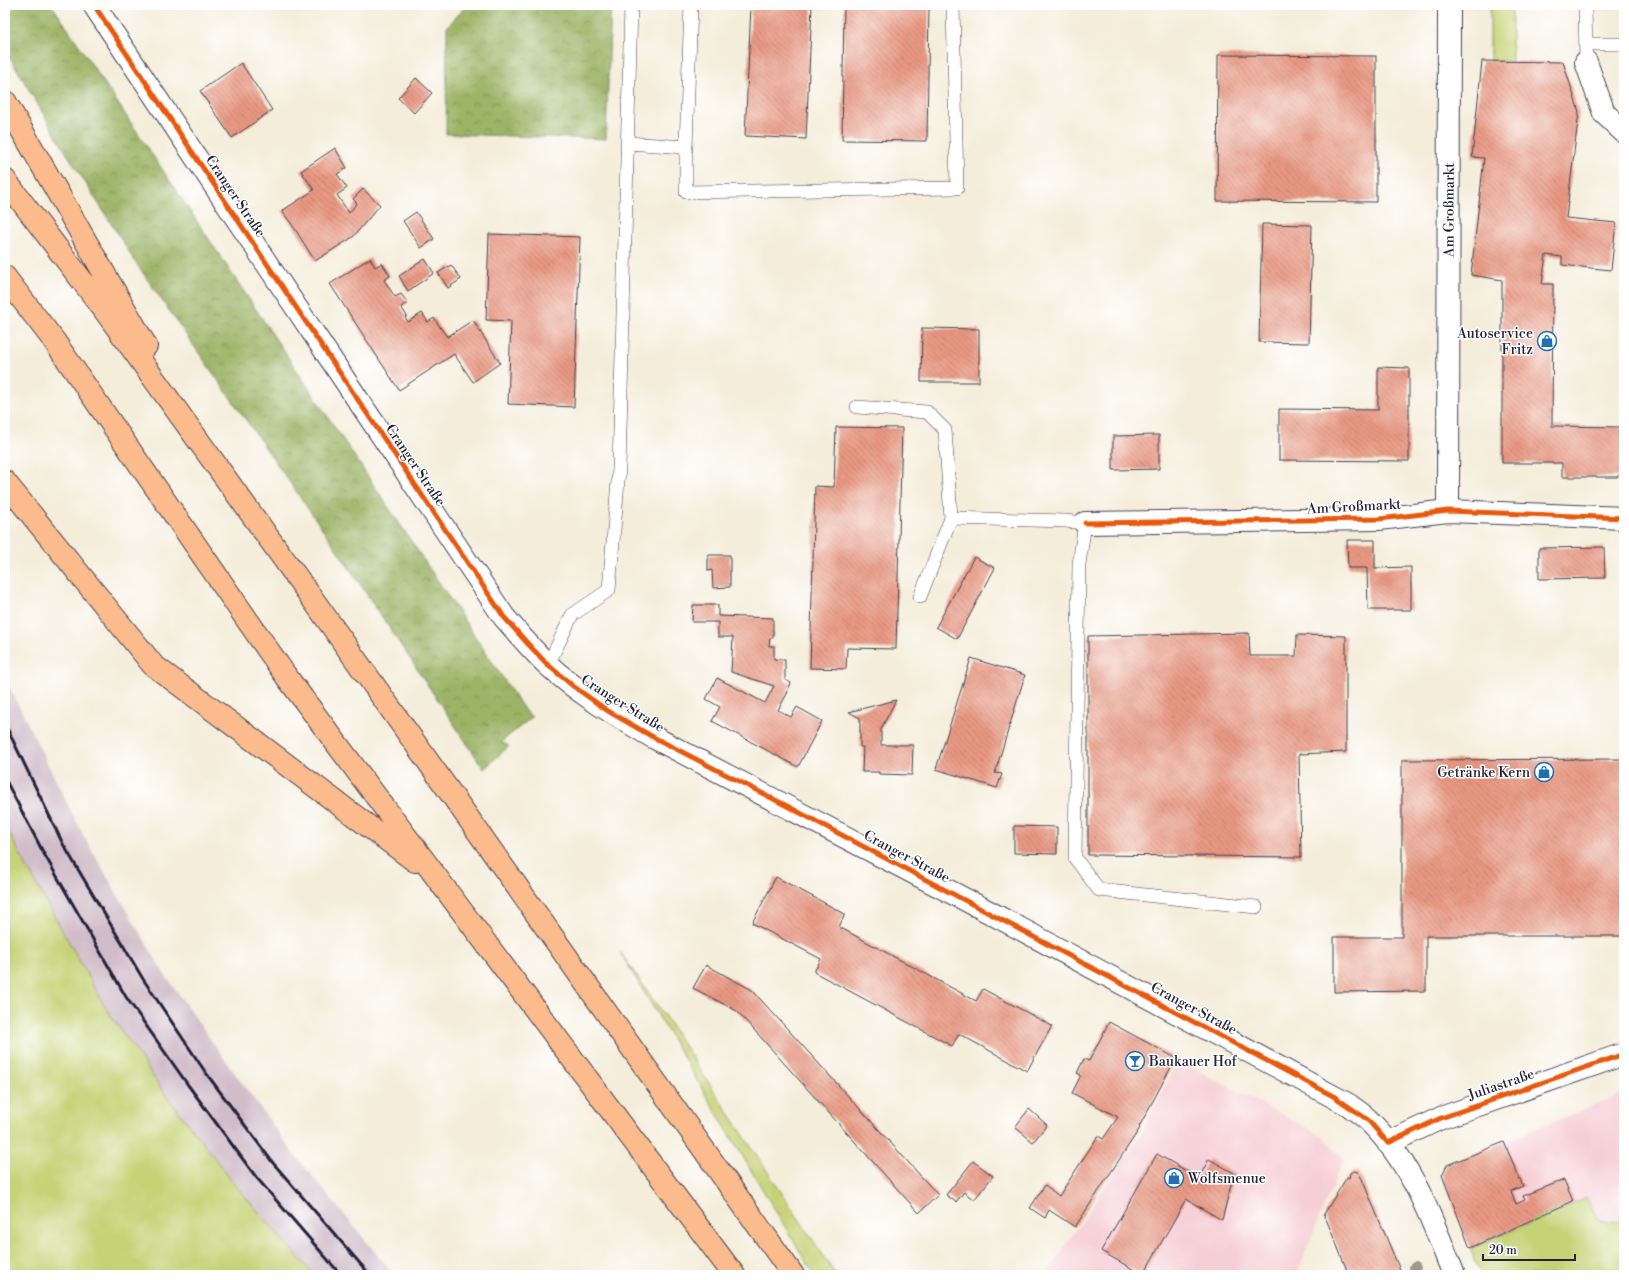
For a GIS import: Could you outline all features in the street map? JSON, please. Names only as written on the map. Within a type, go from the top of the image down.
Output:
[{"type":"highway","points":[[5,101],[206,452]]},
{"type":"highway","points":[[5,180],[100,304],[794,1275]]},
{"type":"highway","points":[[5,277],[55,342],[286,676],[734,1275]]},
{"type":"highway","points":[[5,482],[153,665],[434,875]]},
{"type":"street","name":"Cranger Straße","points":[[94,5],[500,610],[528,644],[548,665],[573,686],[608,711],[653,737],[1335,1096],[1368,1120],[1404,1164],[1426,1205],[1454,1275]]},
{"type":"street","name":"Am Großmarkt","points":[[1448,5],[1448,511]]},
{"type":"street","points":[[1586,53],[1604,113],[1624,132]]},
{"type":"street","name":"Am Großmarkt","points":[[1085,523],[1379,519],[1448,511],[1624,518]]},
{"type":"street","name":"Juliastraße","points":[[1388,1143],[1441,1118],[1624,1054]]},
{"type":"lane","points":[[548,665],[572,615],[609,590],[619,469],[630,5]]},
{"type":"lane","points":[[691,5],[686,147],[686,192],[957,188],[953,5]]},
{"type":"lane","points":[[1585,5],[1586,53],[1624,44]]},
{"type":"lane","points":[[627,143],[686,147]]},
{"type":"lane","points":[[857,407],[927,412],[945,430],[951,518],[920,597]]},
{"type":"lane","points":[[951,518],[1065,521],[1085,523],[1079,564],[1075,858],[1099,890],[1256,907]]},
{"type":"shaded area","points":[[5,678],[83,835],[163,972],[294,1154],[394,1275],[314,1275],[239,1190],[166,1095],[106,1008],[24,862],[5,825]]},
{"type":"shaded area","points":[[1178,1060],[1321,1135],[1344,1158],[1296,1275],[1046,1275],[1144,1128]]},
{"type":"shaded area","points":[[1624,1093],[1624,1221],[1598,1220],[1586,1197],[1470,1249],[1442,1177],[1445,1167],[1468,1156]]},
{"type":"green space","points":[[5,5],[52,5],[525,711],[532,717],[501,742],[509,746],[484,769],[333,544],[140,269],[64,149],[5,49]]},
{"type":"green space","points":[[467,5],[611,5],[606,139],[446,134],[447,27]]},
{"type":"green space","points":[[1490,5],[1512,5],[1512,61],[1490,61]]},
{"type":"green space","points":[[5,825],[24,862],[106,1008],[166,1095],[239,1190],[314,1275],[77,1275],[74,1273],[69,1275],[5,1275]]},
{"type":"green space","points":[[620,952],[660,1009],[836,1275],[814,1275]]},
{"type":"green space","points":[[1586,1197],[1598,1220],[1624,1221],[1624,1270],[1615,1275],[1481,1275],[1470,1249]]},
{"type":"building","points":[[751,5],[812,5],[806,139],[745,136]]},
{"type":"building","points":[[844,5],[929,5],[927,141],[842,140]]},
{"type":"building","points":[[1218,55],[1376,56],[1376,202],[1217,201]]},
{"type":"building","points":[[1482,61],[1563,62],[1579,112],[1566,218],[1616,223],[1611,270],[1562,265],[1562,257],[1546,255],[1542,284],[1553,284],[1552,426],[1624,427],[1624,471],[1617,477],[1562,477],[1562,463],[1502,463],[1502,280],[1471,275],[1484,158],[1472,157]]},
{"type":"building","points":[[241,63],[272,110],[232,138],[200,91]]},
{"type":"building","points":[[416,78],[432,93],[414,113],[398,98]]},
{"type":"building","points":[[335,148],[347,168],[337,174],[347,188],[337,195],[349,213],[357,203],[353,199],[363,189],[380,205],[353,237],[315,261],[282,211],[314,190],[301,171]]},
{"type":"building","points":[[416,212],[434,239],[421,248],[403,221]]},
{"type":"building","points":[[1262,224],[1312,225],[1309,343],[1259,342]]},
{"type":"building","points":[[489,234],[580,237],[574,407],[508,404],[511,321],[486,320]]},
{"type":"building","points":[[370,258],[375,267],[382,263],[390,276],[384,280],[395,297],[401,294],[408,303],[401,307],[407,316],[405,317],[408,322],[422,313],[428,322],[434,318],[447,337],[473,320],[500,363],[473,382],[454,354],[399,390],[330,284]]},
{"type":"building","points":[[425,259],[434,273],[408,291],[399,276]]},
{"type":"building","points":[[451,265],[461,279],[448,288],[438,273]]},
{"type":"building","points":[[922,328],[979,329],[979,382],[921,382]]},
{"type":"building","points":[[1378,367],[1409,368],[1409,461],[1279,460],[1279,409],[1378,410]]},
{"type":"building","points":[[836,427],[902,428],[896,649],[847,648],[846,669],[810,668],[815,486],[834,487]]},
{"type":"building","points":[[1159,435],[1159,469],[1113,470],[1113,436]]},
{"type":"building","points":[[1347,540],[1375,540],[1375,568],[1411,567],[1411,610],[1368,610],[1367,568],[1348,568]]},
{"type":"building","points":[[1604,547],[1605,578],[1539,579],[1539,548]]},
{"type":"building","points":[[708,555],[730,555],[730,587],[713,588],[712,570],[708,571]]},
{"type":"building","points":[[974,557],[995,568],[957,639],[936,627]]},
{"type":"building","points":[[693,605],[718,605],[718,616],[773,618],[773,638],[770,638],[769,646],[774,646],[774,659],[785,660],[785,680],[791,683],[788,692],[778,710],[791,717],[797,707],[822,721],[798,767],[712,721],[720,707],[706,699],[717,678],[765,703],[774,686],[731,672],[733,637],[718,637],[718,622],[692,622]]},
{"type":"building","points":[[1249,633],[1250,656],[1296,656],[1297,635],[1346,636],[1346,752],[1299,754],[1301,857],[1088,855],[1088,636]]},
{"type":"building","points":[[971,658],[1025,675],[995,773],[1002,774],[997,788],[936,769]]},
{"type":"building","points":[[896,700],[881,729],[881,745],[913,745],[912,775],[862,772],[863,747],[860,747],[860,718],[849,712]]},
{"type":"building","points":[[1624,759],[1624,936],[1426,936],[1426,991],[1334,992],[1334,937],[1402,937],[1402,760]]},
{"type":"building","points":[[1014,826],[1057,827],[1057,854],[1014,853]]},
{"type":"building","points":[[776,877],[845,914],[839,927],[976,1001],[983,989],[1052,1026],[1027,1071],[959,1034],[952,1046],[814,972],[821,959],[752,923]]},
{"type":"building","points":[[706,965],[752,990],[938,1195],[919,1213],[737,1011],[693,988]]},
{"type":"building","points":[[1109,1022],[1176,1058],[1139,1127],[1140,1128],[1075,1227],[1049,1210],[1045,1218],[1030,1208],[1045,1185],[1059,1196],[1098,1136],[1103,1139],[1118,1117],[1072,1093],[1081,1075],[1077,1073],[1084,1059],[1089,1061]]},
{"type":"building","points":[[1029,1109],[1047,1125],[1033,1142],[1015,1127]]},
{"type":"building","points":[[1504,1142],[1523,1186],[1511,1191],[1516,1204],[1525,1200],[1523,1196],[1564,1180],[1573,1201],[1470,1248],[1442,1175],[1447,1165]]},
{"type":"building","points":[[1157,1154],[1199,1178],[1209,1159],[1234,1173],[1222,1220],[1186,1199],[1143,1275],[1101,1251]]},
{"type":"building","points":[[973,1161],[993,1176],[974,1200],[964,1192],[956,1202],[946,1195]]},
{"type":"building","points":[[1354,1171],[1358,1172],[1362,1179],[1402,1275],[1349,1275],[1324,1214],[1347,1177],[1349,1178],[1350,1173]]},
{"type":"railway","points":[[5,724],[63,844],[143,979],[206,1073],[273,1163],[370,1275]]},
{"type":"railway","points":[[5,779],[43,852],[126,997],[188,1085],[256,1177],[341,1275]]},
{"type":"cycle path","points":[[94,5],[504,617],[548,665],[573,686],[608,711],[653,737],[789,807],[1335,1097],[1368,1120],[1388,1143],[1441,1118],[1624,1054]]},
{"type":"cycle path","points":[[1085,523],[1379,519],[1448,511],[1624,518]]},
{"type":"place","name":"Autoservice Fritz","points":[[1547,341]]},
{"type":"place","name":"Getränke Kern","points":[[1544,772]]},
{"type":"place","name":"Baukauer Hof","points":[[1135,1061]]},
{"type":"place","name":"Wolfsmenue","points":[[1174,1178]]}]
